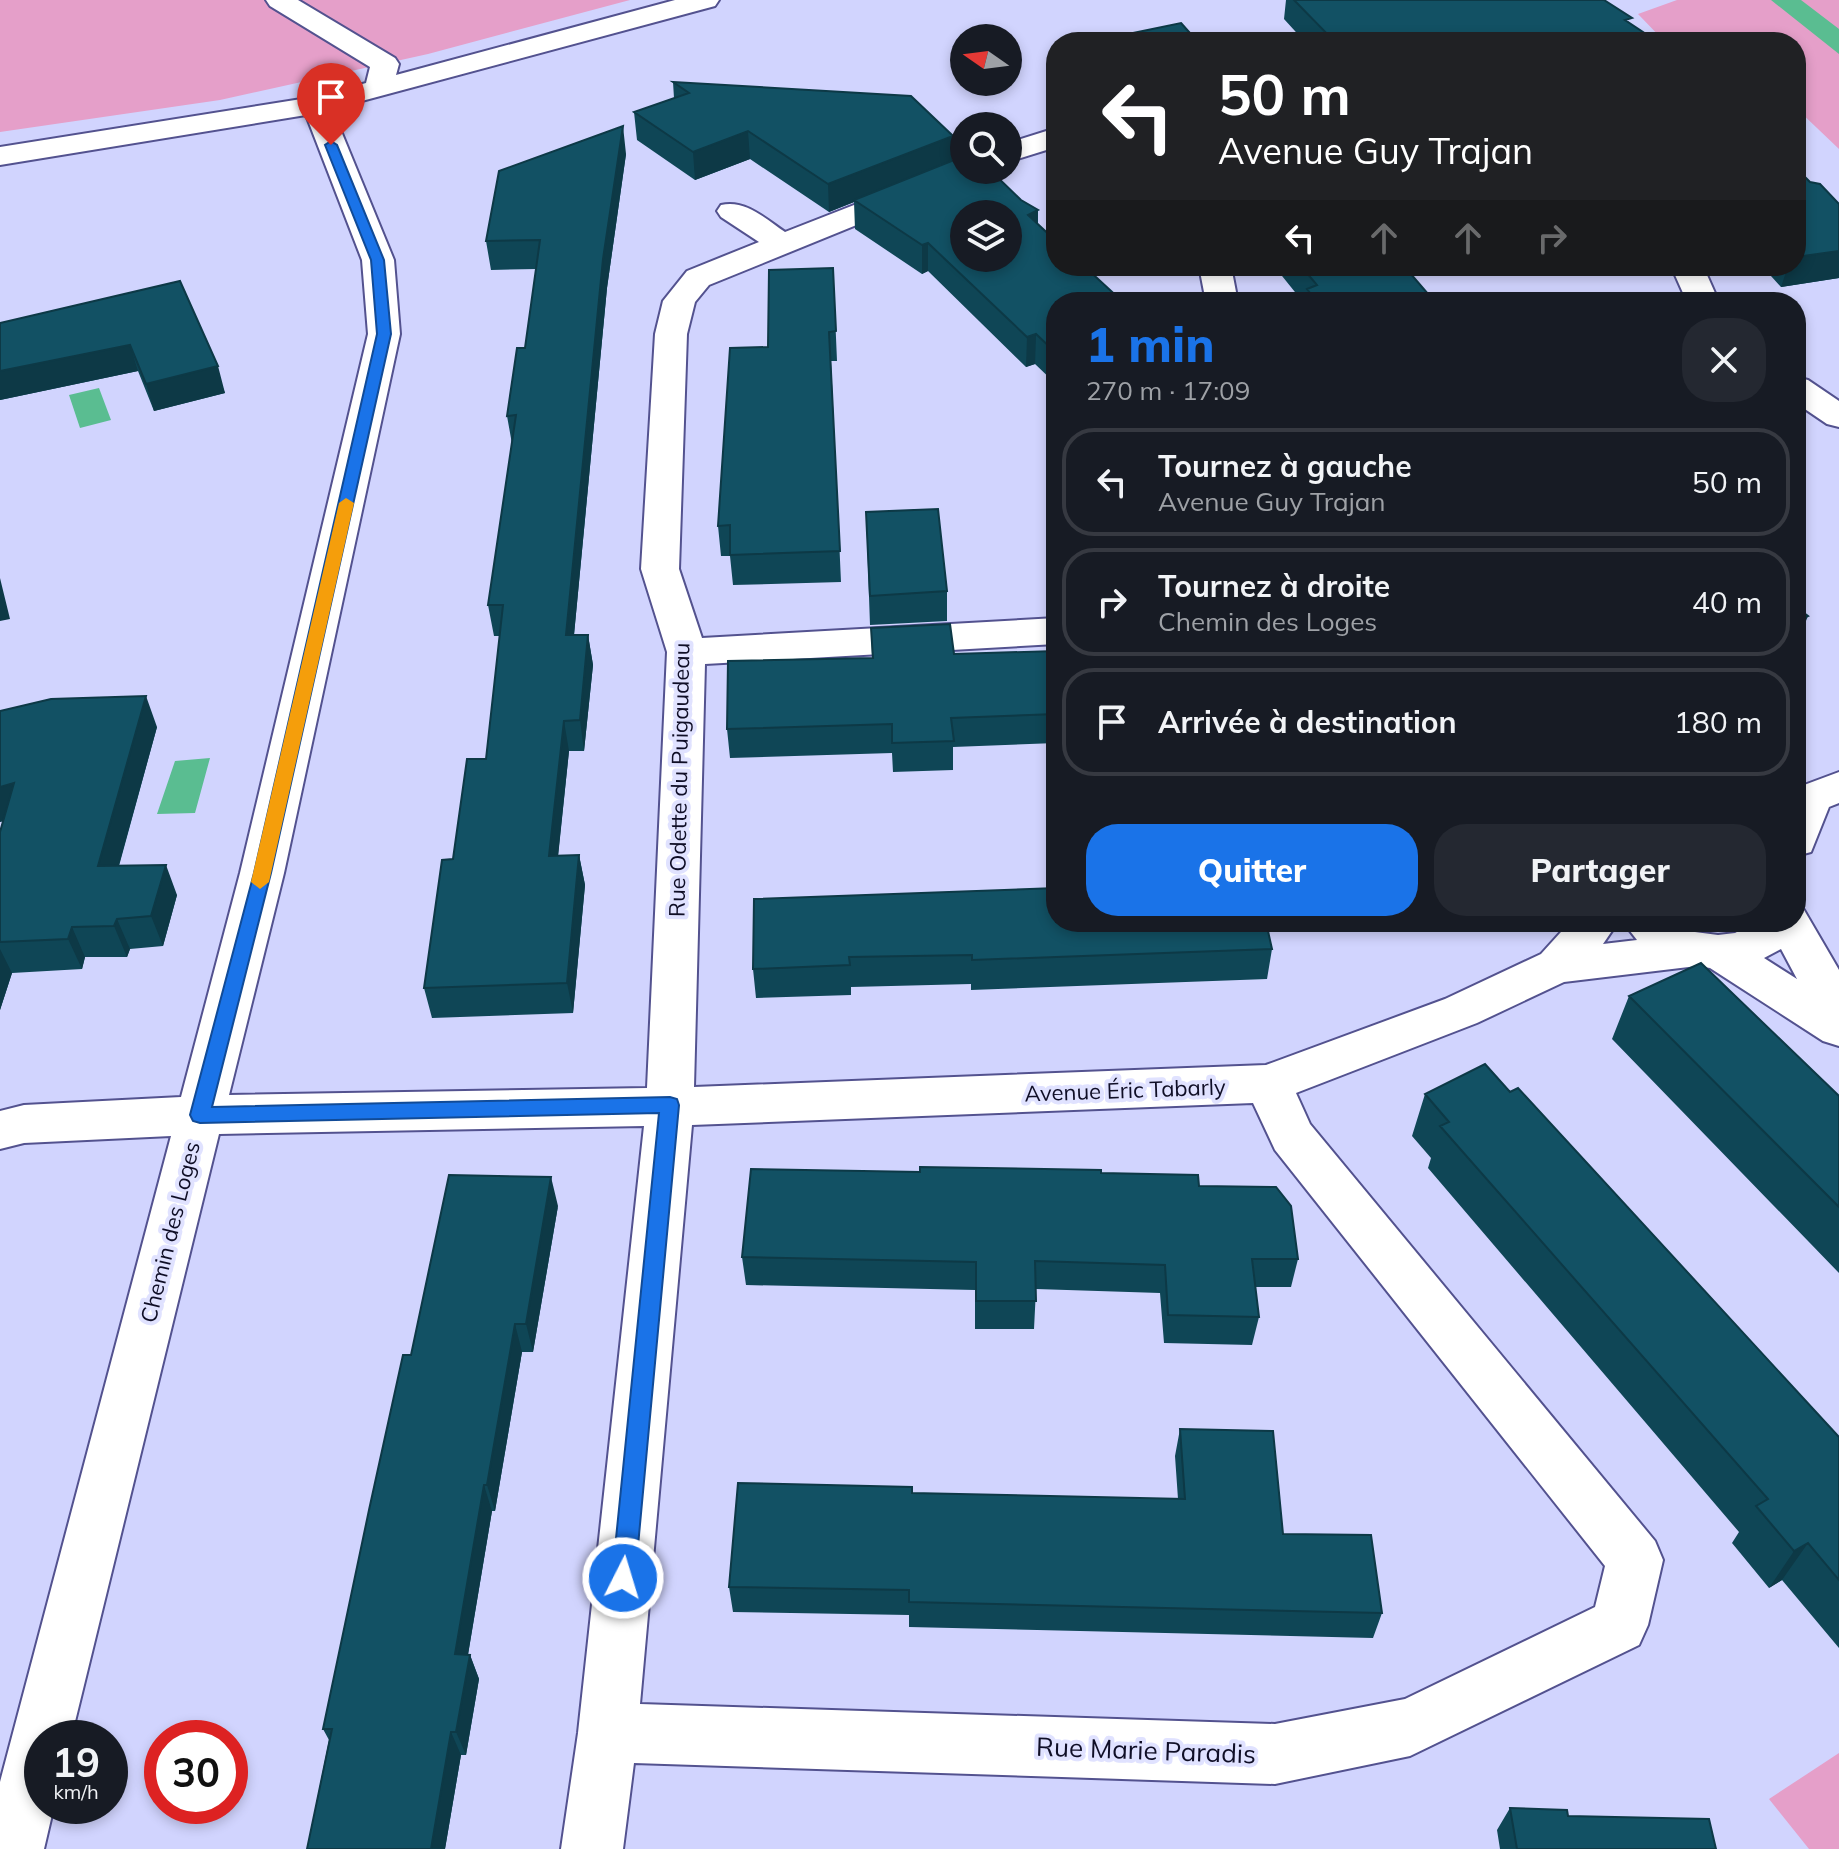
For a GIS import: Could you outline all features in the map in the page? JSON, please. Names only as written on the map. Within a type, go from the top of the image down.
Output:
[{"type":"street","points":[[279,0],[385,64],[379,89]]},
{"type":"street","points":[[0,156],[316,105],[706,0]]},
{"type":"street","name":"Chemin des Loges","points":[[13,1849],[266,858],[384,334],[378,260],[316,105]]},
{"type":"street","points":[[1022,148],[1046,140]]},
{"type":"street","name":"Rue Odette du Puigaudeau","points":[[670,1105],[686,652],[680,622],[666,597],[660,569],[671,334],[679,301],[698,278],[950,176]]},
{"type":"street","points":[[732,211],[782,244]]},
{"type":"street","points":[[1806,396],[1839,417]]},
{"type":"street","points":[[686,652],[1046,632]]},
{"type":"street","points":[[1806,817],[1815,796]]},
{"type":"street","name":"Avenue Éric Tabarly","points":[[1557,966],[1587,932]]},
{"type":"street","points":[[1659,932],[1670,940],[1708,952],[1839,1028]]},
{"type":"street","name":"Avenue Éric Tabarly","points":[[0,1130],[24,1124],[200,1115],[751,1105],[1268,1084],[1461,1011],[1557,966],[1744,950],[1774,932]]},
{"type":"street","points":[[1793,932],[1839,1006]]},
{"type":"street","name":"Rue Marie Paradis","points":[[608,1733],[1275,1754],[1410,1727],[1619,1625],[1635,1560],[1292,1136],[1268,1084]]},
{"type":"street","points":[[592,1849],[608,1733],[670,1105]]},
{"type":"shaded area","points":[[0,0],[630,0],[428,54],[220,100],[0,132]]},
{"type":"shaded area","points":[[1677,0],[1839,0],[1839,149],[1806,118],[1806,32],[1655,32],[1638,14]]},
{"type":"shaded area","points":[[1771,0],[1801,0],[1839,29],[1839,54]]},
{"type":"shaded area","points":[[99,388],[111,420],[80,428],[69,395]]},
{"type":"shaded area","points":[[210,758],[195,813],[157,814],[175,761]]},
{"type":"shaded area","points":[[1839,1753],[1839,1849],[1809,1849],[1769,1799]]},
{"type":"building","points":[[1294,0],[1604,0],[1632,18],[1625,20],[1643,32],[1325,32]]},
{"type":"building","points":[[1181,23],[1189,32],[1138,32]]},
{"type":"building","points":[[673,82],[911,96],[950,133],[950,137],[828,184],[748,131],[693,152],[634,112],[689,93]]},
{"type":"building","points":[[623,126],[603,259],[566,635],[588,635],[580,720],[564,721],[549,856],[579,855],[567,983],[424,988],[442,860],[453,859],[467,759],[486,759],[503,605],[488,605],[516,415],[507,416],[517,348],[525,348],[540,240],[486,241],[499,171]]},
{"type":"building","points":[[950,162],[950,184],[1004,184],[1021,200],[950,200],[950,264],[928,243],[922,245],[854,200]]},
{"type":"building","points":[[1806,178],[1820,184],[1839,204],[1839,251],[1806,256]]},
{"type":"building","points":[[1022,201],[1038,210],[1028,215],[1046,232],[1046,276],[1095,276],[1112,292],[1046,292],[1046,344],[1036,334],[1027,337],[959,272],[1022,272]]},
{"type":"building","points":[[833,268],[836,331],[829,332],[840,551],[730,555],[730,525],[718,526],[730,348],[768,347],[769,270]]},
{"type":"building","points":[[1309,276],[1413,276],[1426,292],[1309,292],[1307,289],[1317,285]]},
{"type":"building","points":[[180,281],[218,366],[146,384],[130,345],[0,371],[0,323]]},
{"type":"building","points":[[938,509],[947,591],[870,596],[866,512]]},
{"type":"building","points":[[950,624],[954,654],[1046,651],[1046,714],[951,718],[954,741],[892,743],[892,724],[727,729],[728,661],[873,658],[871,628]]},
{"type":"building","points":[[146,696],[98,866],[166,865],[151,916],[117,919],[114,926],[72,927],[68,939],[0,942],[0,832],[14,783],[0,787],[0,711],[51,699]]},
{"type":"building","points":[[1046,888],[1046,932],[1268,932],[1272,949],[972,960],[972,955],[849,957],[850,965],[753,969],[754,899]]},
{"type":"building","points":[[1701,963],[1839,1096],[1839,1207],[1629,996]]},
{"type":"building","points":[[1485,1064],[1510,1092],[1518,1088],[1839,1437],[1839,1580],[1808,1543],[1794,1551],[1756,1506],[1768,1499],[1440,1126],[1449,1122],[1425,1094]]},
{"type":"building","points":[[920,1167],[1198,1175],[1199,1186],[1276,1187],[1291,1206],[1298,1259],[1252,1259],[1259,1317],[1168,1315],[1165,1265],[1035,1261],[1036,1301],[976,1301],[976,1262],[742,1257],[751,1169],[920,1172]]},
{"type":"building","points":[[449,1175],[551,1177],[526,1324],[515,1324],[455,1654],[470,1655],[456,1732],[451,1732],[431,1849],[307,1849],[332,1729],[323,1729],[369,1510],[403,1355],[411,1355]]},
{"type":"building","points":[[1180,1429],[1273,1431],[1283,1534],[1371,1535],[1382,1613],[909,1602],[909,1590],[729,1587],[738,1483],[912,1487],[912,1493],[1185,1499]]},
{"type":"building","points":[[1510,1808],[1567,1810],[1568,1816],[1709,1819],[1716,1849],[1517,1849]]},
{"type":"slow traffic","points":[[260,882],[346,503]]},
{"type":"route","points":[[331,145],[378,260],[384,334],[262,873],[200,1115],[670,1105],[623,1578]]}]
